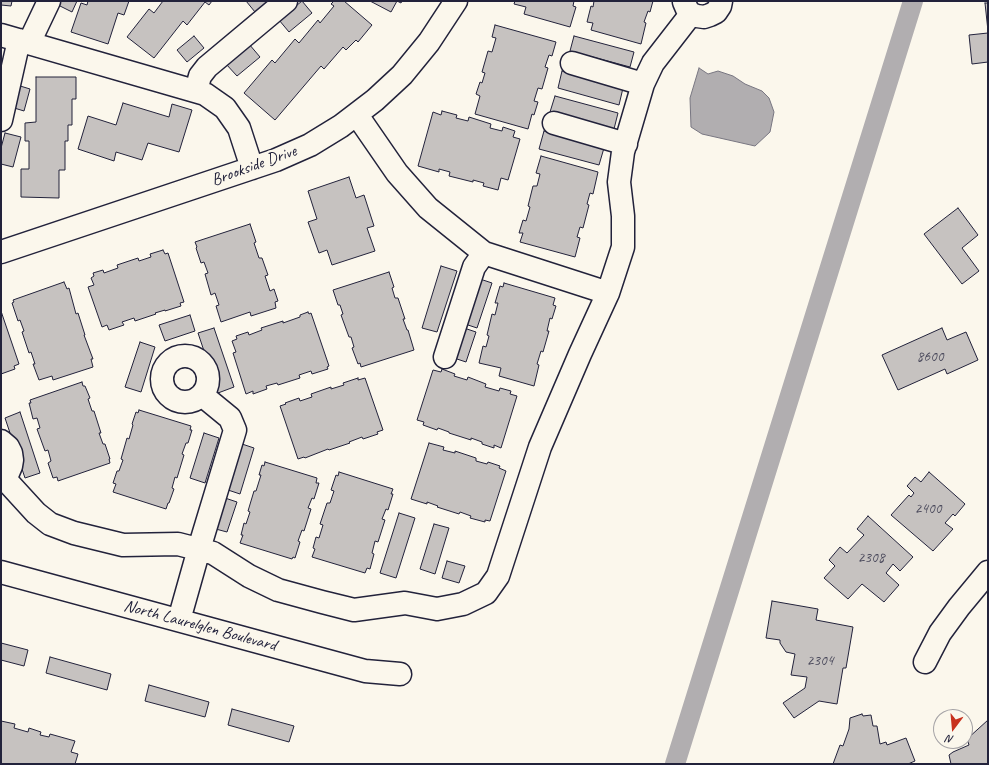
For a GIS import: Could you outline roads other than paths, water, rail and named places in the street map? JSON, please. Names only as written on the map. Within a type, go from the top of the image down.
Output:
[{"type":"street","points":[[1,120],[17,40],[49,1]]},
{"type":"street","points":[[196,91],[200,76],[207,67],[286,1]]},
{"type":"street","name":"Brookside Drive","points":[[1,252],[276,160],[310,144],[341,126],[357,114],[375,100],[402,75],[430,42],[456,1]]},
{"type":"street","points":[[1,441],[8,447],[12,460],[8,472],[2,478],[36,513],[50,524],[74,533],[123,545],[178,544],[199,549],[213,553],[249,576],[278,590],[354,610],[405,603],[437,609],[463,604],[486,592],[498,576],[540,447],[608,293],[623,247],[623,216],[619,182],[626,144],[643,84],[653,63],[687,7],[697,16],[710,15],[720,6],[721,1]]},
{"type":"street","points":[[17,40],[205,94],[225,108],[239,128],[252,168]]},
{"type":"street","points":[[572,63],[643,84]]},
{"type":"street","points":[[357,114],[397,173],[428,208],[484,253],[608,293]]},
{"type":"street","points":[[554,123],[626,144]]},
{"type":"street","points":[[445,357],[474,267],[484,253]]},
{"type":"street","points":[[180,620],[199,549],[235,430],[230,418],[202,395]]},
{"type":"street","name":"North Laurelglen Boulevard","points":[[1,572],[365,671],[400,674]]},
{"type":"street","points":[[925,662],[940,633],[958,607],[988,572]]},
{"type":"waterway","points":[[675,764],[913,1]]}]
